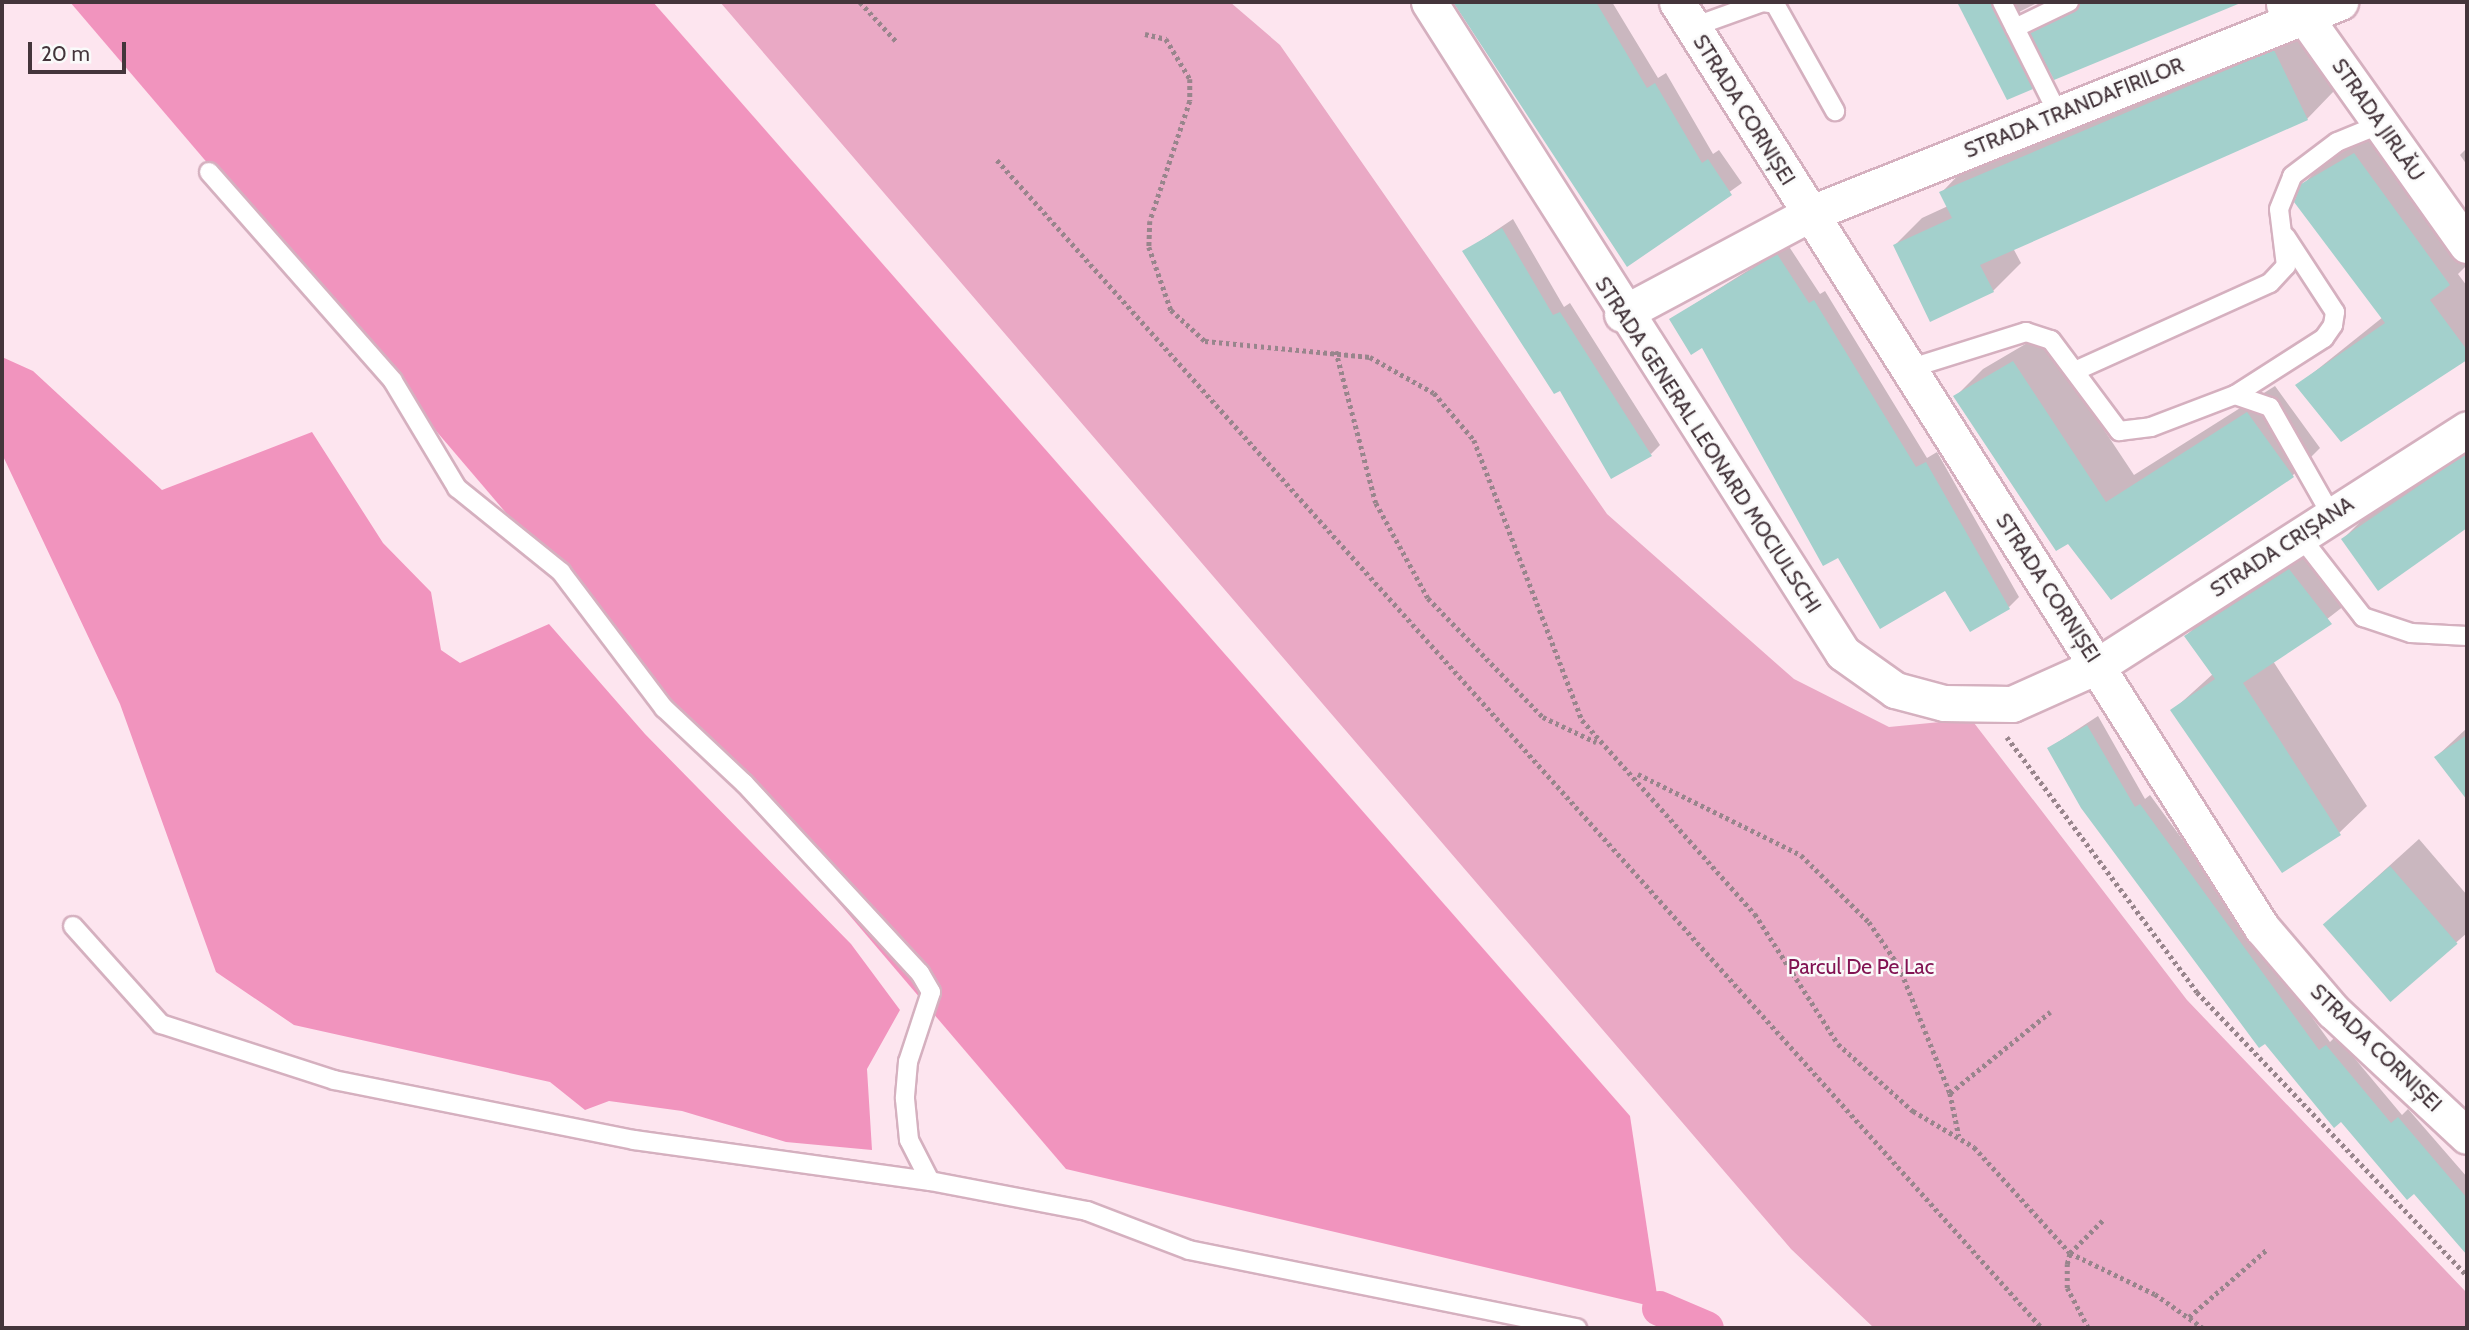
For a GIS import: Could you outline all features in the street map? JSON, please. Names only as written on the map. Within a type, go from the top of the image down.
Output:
[{"type":"street","name":"STRADA GENERAL LEONARD MOCIULSCHI","points":[[1429,2],[1622,314],[1843,653],[1895,690],[1984,706],[2012,705],[2097,666]]},
{"type":"street","name":"STRADA TRANDAFIRILOR","points":[[1622,314],[1809,214],[2058,114],[2293,9],[2340,2]]},
{"type":"street","name":"STRADA JIRLĂU","points":[[2293,9],[2381,124],[2467,245]]},
{"type":"street","name":"STRADA CORNIȘEI","points":[[1685,15],[2262,928],[2333,1011],[2467,1136]]},
{"type":"street","name":"STRADA CRIȘANA","points":[[2097,666],[2467,429]]},
{"type":"lane","points":[[1685,15],[1763,2],[1775,4],[1835,111]]},
{"type":"lane","points":[[2002,2],[2058,114]]},
{"type":"lane","points":[[2015,28],[2069,2]]},
{"type":"lane","points":[[2076,371],[2270,284],[2286,267],[2279,209],[2292,176],[2337,142],[2381,124]]},
{"type":"lane","points":[[209,172],[393,381],[457,488],[561,572],[664,708],[744,783],[920,973],[931,992],[908,1062],[905,1099],[909,1140],[930,1181]]},
{"type":"lane","points":[[1908,369],[2026,332],[2051,340],[2119,431],[2151,427],[2235,395],[2324,338],[2333,325],[2335,312],[2284,234]]},
{"type":"lane","points":[[2235,395],[2270,407],[2332,516]]},
{"type":"lane","points":[[2300,536],[2363,617],[2411,633],[2467,636]]},
{"type":"lane","points":[[73,926],[161,1024],[334,1080],[634,1140],[930,1181],[1087,1211],[1189,1250],[1577,1328]]},
{"type":"path","points":[[860,2],[896,41]]},
{"type":"path","points":[[1145,34],[1166,39],[1190,79],[1190,101],[1150,221],[1149,247],[1165,302],[1205,341],[1336,351],[1392,365],[1434,393],[1474,440],[1582,720],[1599,743],[1635,773],[1755,914],[1838,1044],[1913,1111],[1959,1137],[2041,1215],[2070,1253],[2189,1317],[2203,1328]]},
{"type":"path","points":[[998,160],[2042,1328]]},
{"type":"path","points":[[1336,351],[1376,503],[1428,598],[1543,717],[1599,743]]},
{"type":"path","points":[[1984,706],[2197,992],[2467,1276]]},
{"type":"path","points":[[1635,773],[1766,833],[1830,879],[1899,967],[1950,1093],[1959,1137]]},
{"type":"path","points":[[1950,1093],[2050,1012]]},
{"type":"path","points":[[2088,1328],[2067,1288],[2070,1253],[2105,1218]]},
{"type":"path","points":[[2189,1317],[2266,1250]]},
{"type":"green space","name":"Parcul De Pe Lac","points":[[720,2],[1230,2],[1280,45],[1607,514],[1794,679],[1889,727],[1971,719],[2187,1000],[2467,1293],[2467,1328],[1874,1328],[1791,1249]]},
{"type":"shaded area","points":[[70,2],[653,2],[1630,1116],[1659,1308],[1066,1169]]},
{"type":"shaded area","points":[[2,357],[33,371],[162,490],[312,432],[383,543],[431,592],[441,650],[460,663],[549,624],[645,734],[851,944],[900,1010],[867,1069],[872,1150],[786,1142],[682,1111],[609,1101],[585,1110],[550,1082],[294,1025],[216,972],[120,704],[2,454]]},
{"type":"building","points":[[1453,2],[1596,2],[1647,88],[1655,83],[1702,163],[1708,159],[1732,195],[1627,267]]},
{"type":"building","points":[[1957,2],[1991,2],[2033,89],[2007,100]]},
{"type":"building","points":[[2080,2],[2243,2],[2054,80],[2030,33],[2074,12]]},
{"type":"building","points":[[2274,50],[2308,120],[1980,265],[1994,292],[1930,322],[1893,245],[1952,218],[1939,192]]},
{"type":"building","points":[[2354,153],[2450,285],[2430,300],[2467,350],[2467,360],[2341,442],[2295,385],[2385,323],[2294,202],[2301,184]]},
{"type":"building","points":[[1502,228],[1553,315],[1560,312],[1652,456],[1611,479],[1560,391],[1554,394],[1462,251]]},
{"type":"building","points":[[1777,254],[1809,303],[1814,300],[1916,467],[1926,462],[2010,609],[1970,632],[1945,591],[1880,629],[1838,558],[1823,566],[1702,348],[1691,355],[1669,319]]},
{"type":"building","points":[[2013,361],[2106,502],[2247,412],[2294,477],[2111,600],[2068,544],[2056,551],[1953,396]]},
{"type":"building","points":[[2467,453],[2467,528],[2378,591],[2341,539]]},
{"type":"building","points":[[2289,569],[2332,624],[2243,683],[2341,835],[2282,873],[2170,710],[2215,679],[2184,636]]},
{"type":"building","points":[[2087,725],[2135,807],[2140,804],[2319,1050],[2326,1045],[2391,1123],[2398,1117],[2467,1198],[2467,1255],[2414,1194],[2407,1200],[2341,1122],[2334,1128],[2265,1044],[2259,1048],[2081,808],[2047,748]]},
{"type":"building","points":[[2467,735],[2467,800],[2434,757]]},
{"type":"building","points":[[2390,866],[2458,944],[2390,1002],[2323,924]]},
{"type":"waterway","points":[[1659,1308],[1706,1328]]}]
